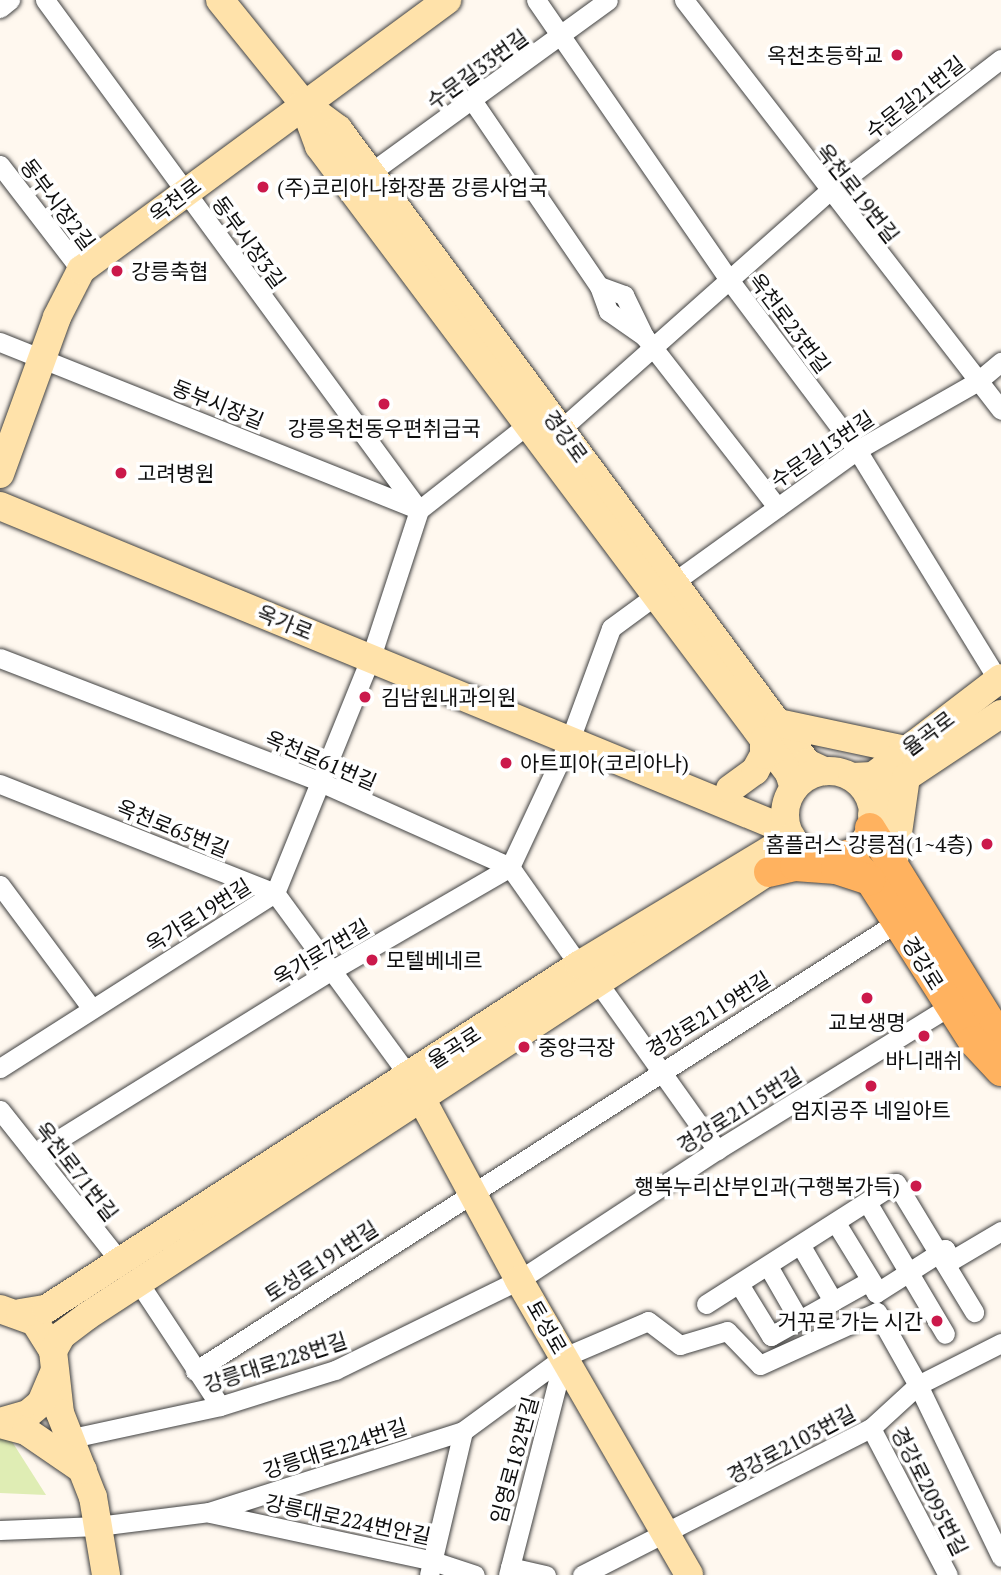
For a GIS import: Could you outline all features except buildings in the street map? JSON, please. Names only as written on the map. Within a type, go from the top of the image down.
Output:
[{"type":"main road","name":"경강로","points":[[871,821],[882,874],[897,922],[973,1041],[1001,1071]]},
{"type":"main road","name":"경강로","points":[[847,855],[882,874],[998,1026],[1001,1057]]},
{"type":"main road","points":[[755,869],[795,866],[882,874]]},
{"type":"street","points":[[0,8],[10,0]]},
{"type":"street","name":"동부시장3길","points":[[45,0],[419,510]]},
{"type":"street","name":"경강로","points":[[220,0],[303,103],[338,129],[561,429],[665,589],[771,732],[807,763],[824,771]]},
{"type":"street","name":"옥천로","points":[[0,474],[42,358],[81,270],[303,103],[447,0]]},
{"type":"street","name":"옥천로23번길","points":[[536,0],[730,281],[857,450],[1000,679]]},
{"type":"street","name":"수문길33번길","points":[[370,173],[561,37],[608,0]]},
{"type":"street","name":"옥천로19번길","points":[[684,0],[828,192],[1001,410]]},
{"type":"street","name":"수문길21번길","points":[[561,429],[649,342],[730,281],[828,192],[1000,62]]},
{"type":"street","points":[[472,100],[599,286],[624,295],[649,342],[777,508]]},
{"type":"street","name":"경강로","points":[[303,103],[319,146],[527,425],[665,589]]},
{"type":"street","name":"동부시장2길","points":[[0,165],[81,270]]},
{"type":"street","name":"동부시장길","points":[[0,342],[419,510]]},
{"type":"street","name":"수문길13번길","points":[[571,737],[611,628],[857,450],[978,381],[1001,362]]},
{"type":"street","points":[[419,510],[527,425]]},
{"type":"street","name":"옥가로","points":[[0,506],[571,737],[595,738],[731,798],[795,840]]},
{"type":"street","name":"옥가로19번길","points":[[0,1068],[275,894],[318,781],[371,657],[419,510]]},
{"type":"street","name":"옥천로61번길","points":[[0,658],[318,781],[510,867]]},
{"type":"street","name":"율곡로","points":[[871,821],[906,764],[1000,679]]},
{"type":"street","name":"율곡로","points":[[852,777],[873,776],[906,764],[1001,713]]},
{"type":"street","points":[[755,869],[747,835],[731,798],[755,771],[764,755],[771,732],[906,764],[882,874]]},
{"type":"street","name":"경강로","points":[[771,732],[789,773],[790,795]]},
{"type":"street","points":[[571,737],[510,867],[579,965]]},
{"type":"street","points":[[824,771],[852,777],[867,794],[871,821],[847,855],[833,858],[795,840],[790,795],[824,771]]},
{"type":"street","name":"옥천로65번길","points":[[0,784],[275,894]]},
{"type":"street","name":"옥가로","points":[[731,798],[790,795]]},
{"type":"street","points":[[0,1423],[28,1414],[41,1402],[62,1335],[416,1087],[600,985],[795,840]]},
{"type":"street","name":"옥가로7번길","points":[[35,1154],[330,972],[510,867]]},
{"type":"street","name":"율곡로","points":[[10,1311],[47,1309],[118,1259],[416,1087],[579,965],[755,869]]},
{"type":"street","points":[[0,885],[92,1009]]},
{"type":"street","points":[[275,894],[416,1087]]},
{"type":"street","name":"경강로2119번길","points":[[471,1190],[897,922]]},
{"type":"street","points":[[600,985],[664,1069],[718,1150]]},
{"type":"street","name":"경강로2115번길","points":[[519,1280],[718,1150],[950,1006]]},
{"type":"street","name":"토성로","points":[[416,1087],[519,1280],[689,1575]]},
{"type":"street","name":"옥천로71번길","points":[[0,1110],[118,1259]]},
{"type":"street","points":[[706,1304],[801,1246],[896,1183],[974,1312]]},
{"type":"street","name":"토성로191번길","points":[[195,1371],[471,1190]]},
{"type":"street","points":[[867,1202],[945,1334]]},
{"type":"street","points":[[836,1223],[914,1351]]},
{"type":"street","points":[[878,1292],[910,1274],[945,1249],[952,1260],[1001,1231]]},
{"type":"street","points":[[801,1246],[833,1301]]},
{"type":"street","points":[[768,1266],[799,1320]]},
{"type":"street","name":"강릉대로228번길","points":[[72,1438],[220,1406],[335,1370],[519,1280]]},
{"type":"street","points":[[738,1284],[771,1336],[869,1281],[878,1292]]},
{"type":"street","points":[[139,1283],[220,1406]]},
{"type":"street","points":[[10,1311],[40,1329],[54,1360],[60,1413],[86,1472],[106,1575]]},
{"type":"street","name":"강릉대로224번길","points":[[0,1530],[98,1526],[209,1512],[463,1431],[564,1357],[648,1321],[680,1345],[727,1331],[760,1365],[877,1312],[918,1385]]},
{"type":"street","name":"경강로2103번길","points":[[582,1575],[668,1535],[871,1428],[918,1385],[1001,1343]]},
{"type":"street","name":"임영로182번길","points":[[509,1571],[564,1357]]},
{"type":"street","points":[[918,1385],[1001,1557]]},
{"type":"street","points":[[0,1423],[38,1437],[86,1472]]},
{"type":"street","name":"경강로2095번길","points":[[871,1428],[948,1575]]},
{"type":"street","points":[[431,1568],[463,1431]]},
{"type":"street","name":"강릉대로224번안길","points":[[209,1512],[431,1568],[475,1575]]},
{"type":"street","points":[[509,1571],[546,1575]]},
{"type":"green space","points":[[0,1436],[11,1440],[46,1495],[0,1493]]},
{"type":"place","name":"옥천초등학교","points":[[897,55]]},
{"type":"place","name":"(주)코리아나화장품 강릉사업국","points":[[263,187]]},
{"type":"place","name":"강릉축협","points":[[117,271]]},
{"type":"place","name":"강릉옥천동우편취급국","points":[[384,404]]},
{"type":"place","name":"고려병원","points":[[121,473]]},
{"type":"place","name":"김남원내과의원","points":[[365,697]]},
{"type":"place","name":"아트피아(코리아나)","points":[[506,763]]},
{"type":"place","name":"홈플러스 강릉점(1~4층)","points":[[987,844]]},
{"type":"place","name":"모텔베네르","points":[[372,960]]},
{"type":"place","name":"교보생명","points":[[867,998]]},
{"type":"place","name":"바니래쉬","points":[[924,1036]]},
{"type":"place","name":"중앙극장","points":[[524,1047]]},
{"type":"place","name":"엄지공주 네일아트","points":[[871,1086]]},
{"type":"place","name":"행복누리산부인과(구행복가득)","points":[[916,1186]]},
{"type":"place","name":"거꾸로 가는 시간","points":[[937,1321]]}]
